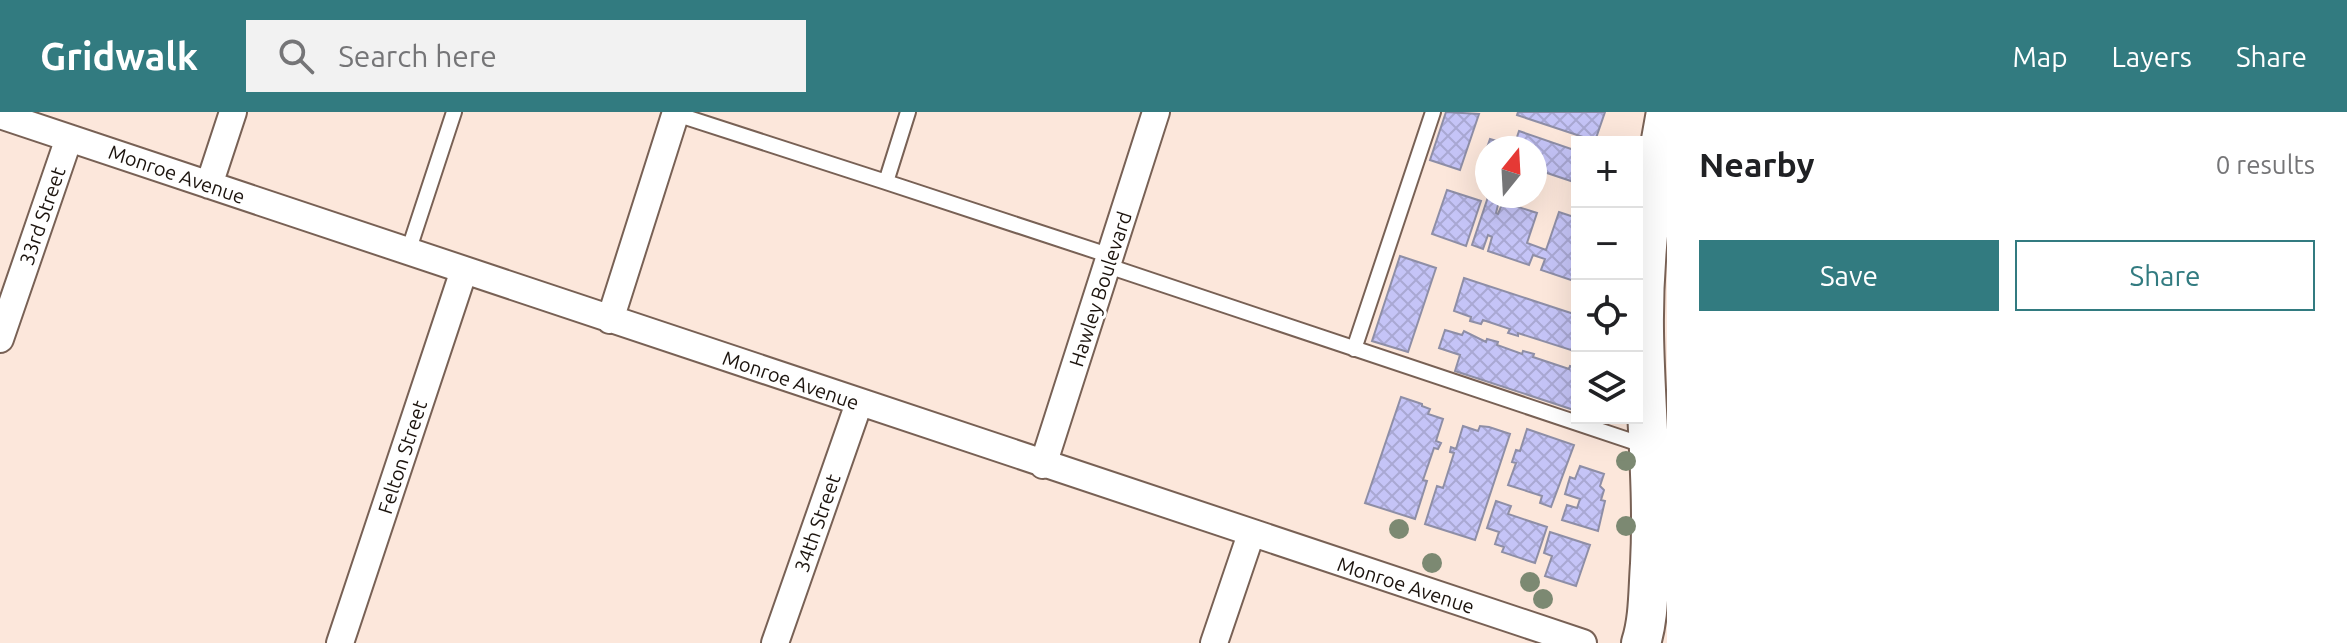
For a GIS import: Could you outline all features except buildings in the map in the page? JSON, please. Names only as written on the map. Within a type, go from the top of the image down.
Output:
[{"type":"main road","points":[[1641,643],[1648,600],[1652,533],[1644,333],[1645,272],[1657,160],[1666,112]]},
{"type":"street","points":[[209,185],[233,112]]},
{"type":"street","name":"Hawley Boulevard","points":[[1043,465],[1156,112]]},
{"type":"street","points":[[610,320],[676,113]]},
{"type":"street","name":"Monroe Avenue","points":[[0,115],[1583,643]]},
{"type":"street","name":"33rd Street","points":[[0,339],[69,138]]},
{"type":"street","name":"Felton Street","points":[[340,643],[464,270]]},
{"type":"street","name":"34th Street","points":[[775,643],[859,403]]},
{"type":"street","points":[[1214,643],[1251,534]]},
{"type":"lane","points":[[408,252],[454,112]]},
{"type":"lane","points":[[886,182],[908,112]]},
{"type":"lane","points":[[1354,349],[1433,112]]},
{"type":"lane","points":[[676,113],[886,182],[1354,349],[1650,447]]}]
